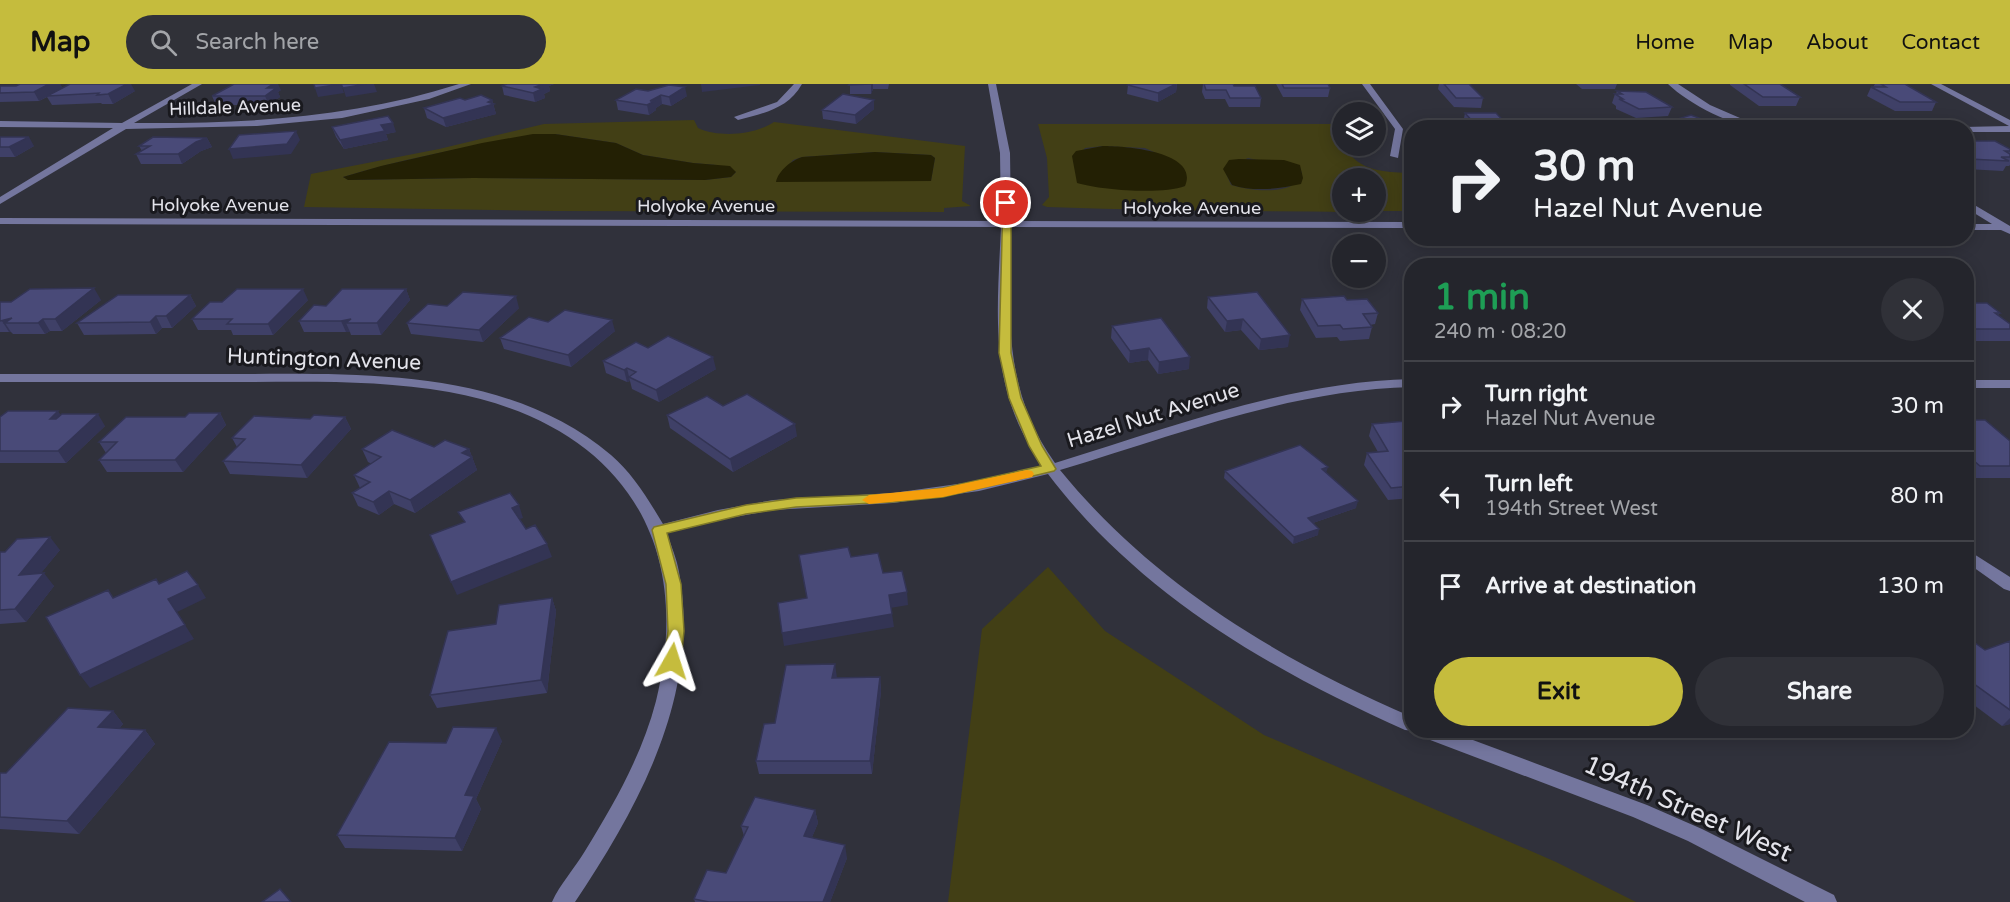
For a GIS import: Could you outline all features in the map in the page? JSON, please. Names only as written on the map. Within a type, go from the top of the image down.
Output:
[{"type":"street","points":[[0,201],[198,84]]},
{"type":"street","name":"Hilldale Avenue","points":[[0,124],[225,126],[304,121],[400,104],[467,84]]},
{"type":"street","points":[[738,117],[781,104],[793,93],[798,84]]},
{"type":"street","points":[[992,84],[1004,146],[1005,344],[1009,374],[1035,446],[1049,469],[1113,539],[1175,594],[1239,638],[1292,670],[1404,721]]},
{"type":"street","points":[[1366,84],[1399,129],[1395,156]]},
{"type":"street","points":[[1672,84],[1707,107],[1739,120]]},
{"type":"street","points":[[1935,84],[2010,124]]},
{"type":"street","points":[[1974,129],[2010,129]]},
{"type":"street","points":[[1974,208],[2008,228]]},
{"type":"street","name":"Holyoke Avenue","points":[[0,221],[1404,225]]},
{"type":"street","points":[[1974,226],[2008,228]]},
{"type":"street","name":"Huntington Avenue","points":[[0,378],[354,378],[408,381],[467,392],[521,407],[558,424],[587,442],[612,463],[634,487],[659,530],[670,566],[676,611],[672,661],[662,709],[651,743],[627,799],[596,854],[563,902]]},
{"type":"street","name":"Hazel Nut Avenue","points":[[659,530],[746,509],[796,503],[927,495],[979,486],[1049,469],[1276,400],[1341,388],[1404,384]]},
{"type":"street","points":[[1974,384],[2010,384]]},
{"type":"street","points":[[1974,560],[2010,585]]},
{"type":"street","name":"194th Street West","points":[[1445,738],[1640,811],[1706,840],[1826,902]]},
{"type":"shaded area","points":[[694,120],[698,128],[707,131],[737,134],[757,130],[774,122],[965,146],[962,201],[971,206],[944,208],[944,212],[555,211],[304,207],[311,174],[439,149],[544,124]],"holes":[[[555,134],[616,143],[643,155],[717,165],[736,172],[731,177],[705,180],[473,178],[348,180],[343,177],[448,151]],[[875,152],[931,155],[935,158],[931,181],[786,168],[793,160],[802,157]]]},
{"type":"shaded area","points":[[1038,124],[1332,124],[1332,156],[1352,156],[1361,164],[1372,168],[1332,168],[1332,212],[1161,210],[1042,205],[1049,197],[1047,158]],"holes":[[[1103,146],[1145,148],[1163,156],[1185,186],[1161,190],[1122,189],[1073,162],[1085,148]],[[1248,158],[1300,169],[1302,173],[1289,187],[1260,190],[1231,185],[1224,169]]]},
{"type":"shaded area","points":[[533,134],[555,134],[616,143],[643,155],[730,166],[736,172],[731,177],[705,180],[473,178],[348,180],[343,177],[482,143]]},
{"type":"shaded area","points":[[1103,146],[1142,149],[1171,158],[1181,165],[1187,174],[1185,186],[1162,190],[1131,190],[1101,188],[1077,183],[1072,156],[1076,151]]},
{"type":"shaded area","points":[[875,152],[931,155],[935,158],[931,181],[776,182],[786,166],[802,157]]},
{"type":"shaded area","points":[[1229,160],[1284,160],[1300,165],[1303,178],[1301,184],[1266,189],[1232,185],[1223,169]]},
{"type":"shaded area","points":[[1386,171],[1404,173],[1404,211],[1386,211]]},
{"type":"shaded area","points":[[1048,567],[1105,631],[1264,735],[1556,862],[1636,902],[948,902],[982,629]]},
{"type":"building","points":[[49,84],[34,92],[0,93],[0,86]]},
{"type":"building","points":[[70,84],[127,84],[108,94],[47,96]]},
{"type":"building","points":[[234,84],[273,84],[267,88],[276,88],[265,96],[212,96]]},
{"type":"building","points":[[314,84],[341,84],[315,88]]},
{"type":"building","points":[[341,84],[366,84],[343,88]]},
{"type":"building","points":[[543,84],[535,87],[542,89],[533,93],[502,86]]},
{"type":"building","points":[[1176,84],[1158,93],[1128,85]]},
{"type":"building","points":[[1204,84],[1255,86],[1261,98],[1230,98],[1226,90],[1206,90]]},
{"type":"building","points":[[1282,84],[1328,84],[1330,88],[1284,88]]},
{"type":"building","points":[[1444,84],[1469,84],[1483,98],[1456,98]]},
{"type":"building","points":[[1744,84],[1780,84],[1800,97],[1763,97]]},
{"type":"building","points":[[1881,84],[1905,84],[1936,102],[1900,102],[1871,87],[1886,87]]},
{"type":"building","points":[[669,85],[685,87],[669,97],[661,95],[647,105],[616,100],[636,89],[648,91]]},
{"type":"building","points":[[1617,91],[1646,92],[1672,107],[1639,109],[1619,99],[1623,99],[1615,94],[1622,94]]},
{"type":"building","points":[[843,94],[874,100],[855,115],[822,110]]},
{"type":"building","points":[[481,95],[492,100],[488,102],[494,104],[443,118],[424,108],[460,98],[465,100]]},
{"type":"building","points":[[1465,113],[1496,113],[1503,120],[1471,120]]},
{"type":"building","points":[[1691,115],[1704,120],[1687,120],[1681,118]]},
{"type":"building","points":[[388,116],[393,123],[381,125],[385,131],[340,140],[332,127]]},
{"type":"building","points":[[296,131],[287,144],[229,149],[239,135]]},
{"type":"building","points":[[0,137],[29,137],[9,147],[0,147]]},
{"type":"building","points":[[153,137],[207,138],[196,142],[178,154],[136,154],[150,146],[139,146]]},
{"type":"building","points":[[1974,141],[1995,141],[2010,149],[2010,151],[2005,151],[2010,154],[2010,157],[2001,157],[2009,161],[1974,159]]},
{"type":"building","points":[[94,288],[55,319],[43,319],[38,323],[5,323],[12,318],[0,321],[0,302],[11,302],[30,289]]},
{"type":"building","points":[[237,289],[303,289],[268,324],[227,324],[232,319],[192,319],[210,302],[222,302]]},
{"type":"building","points":[[342,289],[406,289],[377,323],[346,323],[351,319],[299,321],[314,305],[326,306]]},
{"type":"building","points":[[463,292],[516,296],[479,330],[407,323],[428,304],[447,306]]},
{"type":"building","points":[[1257,292],[1290,335],[1261,339],[1243,319],[1227,321],[1208,297]]},
{"type":"building","points":[[118,295],[190,295],[166,316],[156,316],[150,322],[77,323]]},
{"type":"building","points":[[1344,296],[1347,300],[1367,299],[1378,313],[1363,314],[1372,327],[1343,329],[1340,325],[1318,326],[1302,299]]},
{"type":"building","points":[[1974,303],[1987,303],[2000,313],[1995,313],[2010,324],[2010,329],[1974,329]]},
{"type":"building","points":[[565,310],[612,320],[568,355],[500,338],[529,317],[548,322]]},
{"type":"building","points":[[1161,318],[1190,357],[1159,362],[1149,348],[1130,351],[1112,326]]},
{"type":"building","points":[[668,336],[713,357],[656,390],[629,377],[636,372],[627,368],[624,370],[603,361],[636,342],[648,348]]},
{"type":"building","points":[[747,394],[795,424],[730,459],[667,415],[707,396],[723,406]]},
{"type":"building","points":[[8,411],[58,411],[50,419],[56,419],[62,414],[98,414],[58,451],[0,451],[0,417]]},
{"type":"building","points":[[189,413],[220,413],[175,460],[99,460],[117,442],[99,442],[126,417],[185,417]]},
{"type":"building","points":[[314,415],[345,417],[301,465],[223,461],[245,439],[232,438],[254,416],[310,419]]},
{"type":"building","points":[[1974,420],[1985,420],[2010,441],[2010,466],[1980,466],[1974,461]]},
{"type":"building","points":[[1404,421],[1404,487],[1391,488],[1367,453],[1388,451],[1372,424]]},
{"type":"building","points":[[392,430],[434,447],[445,440],[469,449],[462,453],[472,457],[410,500],[389,491],[373,502],[352,493],[370,482],[354,475],[381,457],[362,449]]},
{"type":"building","points":[[1300,445],[1328,467],[1322,469],[1358,501],[1308,518],[1319,529],[1294,537],[1225,471]]},
{"type":"building","points":[[510,493],[519,505],[512,508],[526,529],[535,525],[547,544],[451,582],[430,535],[465,522],[458,512]]},
{"type":"building","points":[[50,537],[19,575],[44,573],[15,609],[0,610],[0,552],[5,552],[17,539]]},
{"type":"building","points":[[848,547],[851,557],[878,553],[883,573],[902,571],[907,592],[889,595],[892,614],[782,633],[778,603],[807,598],[799,555]]},
{"type":"building","points":[[187,571],[198,585],[168,599],[185,625],[80,675],[46,617],[108,590],[113,598],[156,579],[159,584]]},
{"type":"building","points":[[552,598],[541,680],[430,695],[448,631],[496,624],[499,605]]},
{"type":"building","points":[[2010,641],[2010,710],[1974,684],[1974,642],[1985,650]]},
{"type":"building","points":[[835,664],[832,678],[880,677],[870,761],[756,761],[764,724],[775,723],[786,665]]},
{"type":"building","points":[[68,708],[113,711],[98,727],[145,730],[67,821],[0,817],[0,773],[6,773]]},
{"type":"building","points":[[453,727],[496,728],[465,795],[474,796],[455,838],[337,835],[389,742],[446,743]]},
{"type":"building","points":[[755,797],[815,810],[804,836],[845,845],[823,902],[709,902],[694,899],[707,870],[726,873],[748,827],[741,826]]},
{"type":"building","points":[[280,889],[291,902],[262,902]]},
{"type":"slow traffic","points":[[869,500],[943,492],[1027,474]]},
{"type":"route","points":[[672,661],[676,631],[674,584],[659,530],[746,509],[943,492],[1049,469],[1035,446],[1015,398],[1005,353],[1006,203]]}]
